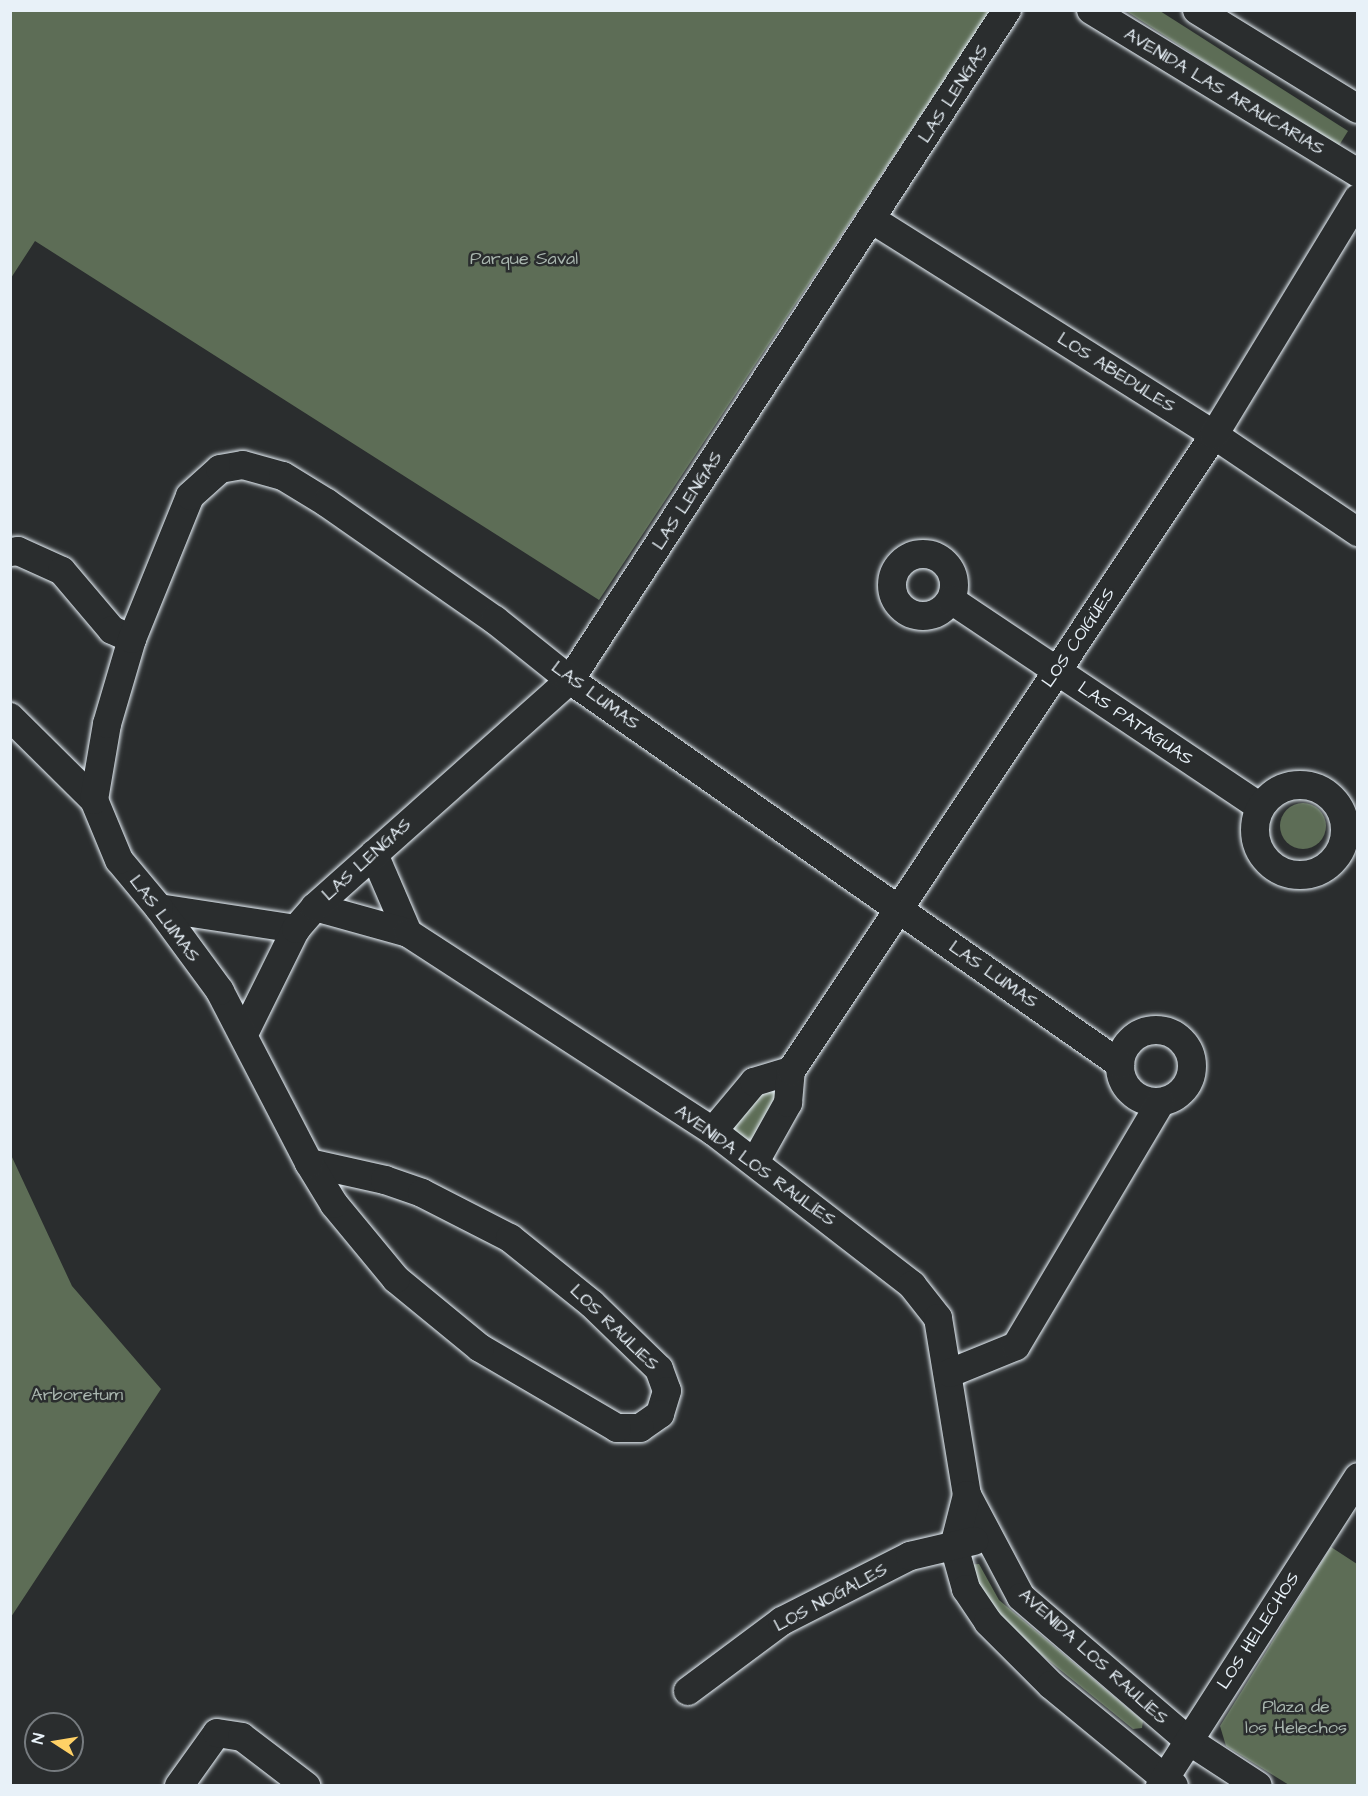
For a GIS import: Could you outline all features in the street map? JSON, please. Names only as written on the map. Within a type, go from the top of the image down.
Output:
[{"type":"street","name":"LAS LENGAS","points":[[244,1034],[296,929],[315,907],[570,680],[873,220],[1007,10]]},
{"type":"street","name":"AVENIDA LAS ARAUCARIAS","points":[[1091,10],[1358,173]]},
{"type":"street","points":[[1197,10],[1358,109]]},
{"type":"street","name":"LOS COIGÜES","points":[[790,1071],[1214,435],[1358,198]]},
{"type":"street","name":"LOS ABEDULES","points":[[873,220],[1214,435],[1358,532]]},
{"type":"street","name":"LAS LUMAS","points":[[94,800],[107,724],[132,639],[190,496],[220,469],[243,465],[283,476],[327,503],[495,620],[570,680],[1120,1064]]},
{"type":"street","points":[[10,552],[18,551],[62,571],[112,630],[132,639]]},
{"type":"street","name":"LAS PATAGUAS","points":[[951,600],[1260,807]]},
{"type":"street","name":"LAS LUMAS","points":[[10,717],[94,800],[119,860],[159,908],[220,991],[244,1034]]},
{"type":"street","points":[[374,854],[408,933]]},
{"type":"street","name":"AVENIDA LOS RAULÍES","points":[[315,907],[408,933],[713,1131],[912,1286],[938,1318],[950,1373],[967,1495],[990,1536],[1003,1570],[1021,1597],[1189,1741],[1258,1785]]},
{"type":"street","points":[[159,908],[296,929]]},
{"type":"street","points":[[1163,1030],[1183,1042],[1192,1063],[1188,1085],[1171,1100],[1160,1103],[1147,1102],[1127,1088],[1120,1064],[1123,1052],[1140,1034],[1163,1030]]},
{"type":"street","name":"LOS RAULIES","points":[[244,1034],[309,1163],[364,1244],[396,1280],[451,1327],[617,1428],[640,1428],[660,1414],[667,1391],[659,1369],[592,1304],[510,1238],[422,1193],[385,1180],[309,1163]]},
{"type":"street","points":[[713,1131],[754,1082],[790,1071],[788,1103],[755,1162]]},
{"type":"street","points":[[950,1373],[1016,1346],[1160,1103]]},
{"type":"street","name":"LOS HELECHOS","points":[[1166,1783],[1189,1741],[1358,1477]]},
{"type":"street","name":"AVENIDA LOS RAULÍES","points":[[967,1495],[954,1546],[966,1589],[988,1622],[1052,1685],[1166,1783]]},
{"type":"street","name":"LOS NOGALES","points":[[688,1691],[782,1621],[910,1556],[990,1536]]},
{"type":"street","points":[[179,1785],[217,1733],[242,1737],[306,1785]]},
{"type":"green space","name":"Parque Saval","points":[[11,11],[990,11],[599,600],[35,241],[11,278]]},
{"type":"green space","points":[[1126,11],[1160,11],[1348,131],[1338,147]]},
{"type":"green space","points":[[1303,803],[1319,810],[1326,826],[1319,842],[1303,849],[1287,842],[1280,826],[1287,810]]},
{"type":"green space","points":[[773,1088],[781,1097],[754,1150],[725,1126],[757,1093]]},
{"type":"green space","name":"Arboretum","points":[[11,1155],[72,1286],[161,1389],[11,1617]]},
{"type":"green space","name":"Plaza de los Helechos","points":[[1331,1547],[1357,1564],[1357,1785],[1289,1785],[1226,1746],[1220,1726]]},
{"type":"green space","points":[[979,1564],[999,1600],[1143,1721],[1142,1728],[1133,1729],[1005,1625],[966,1565]]}]
